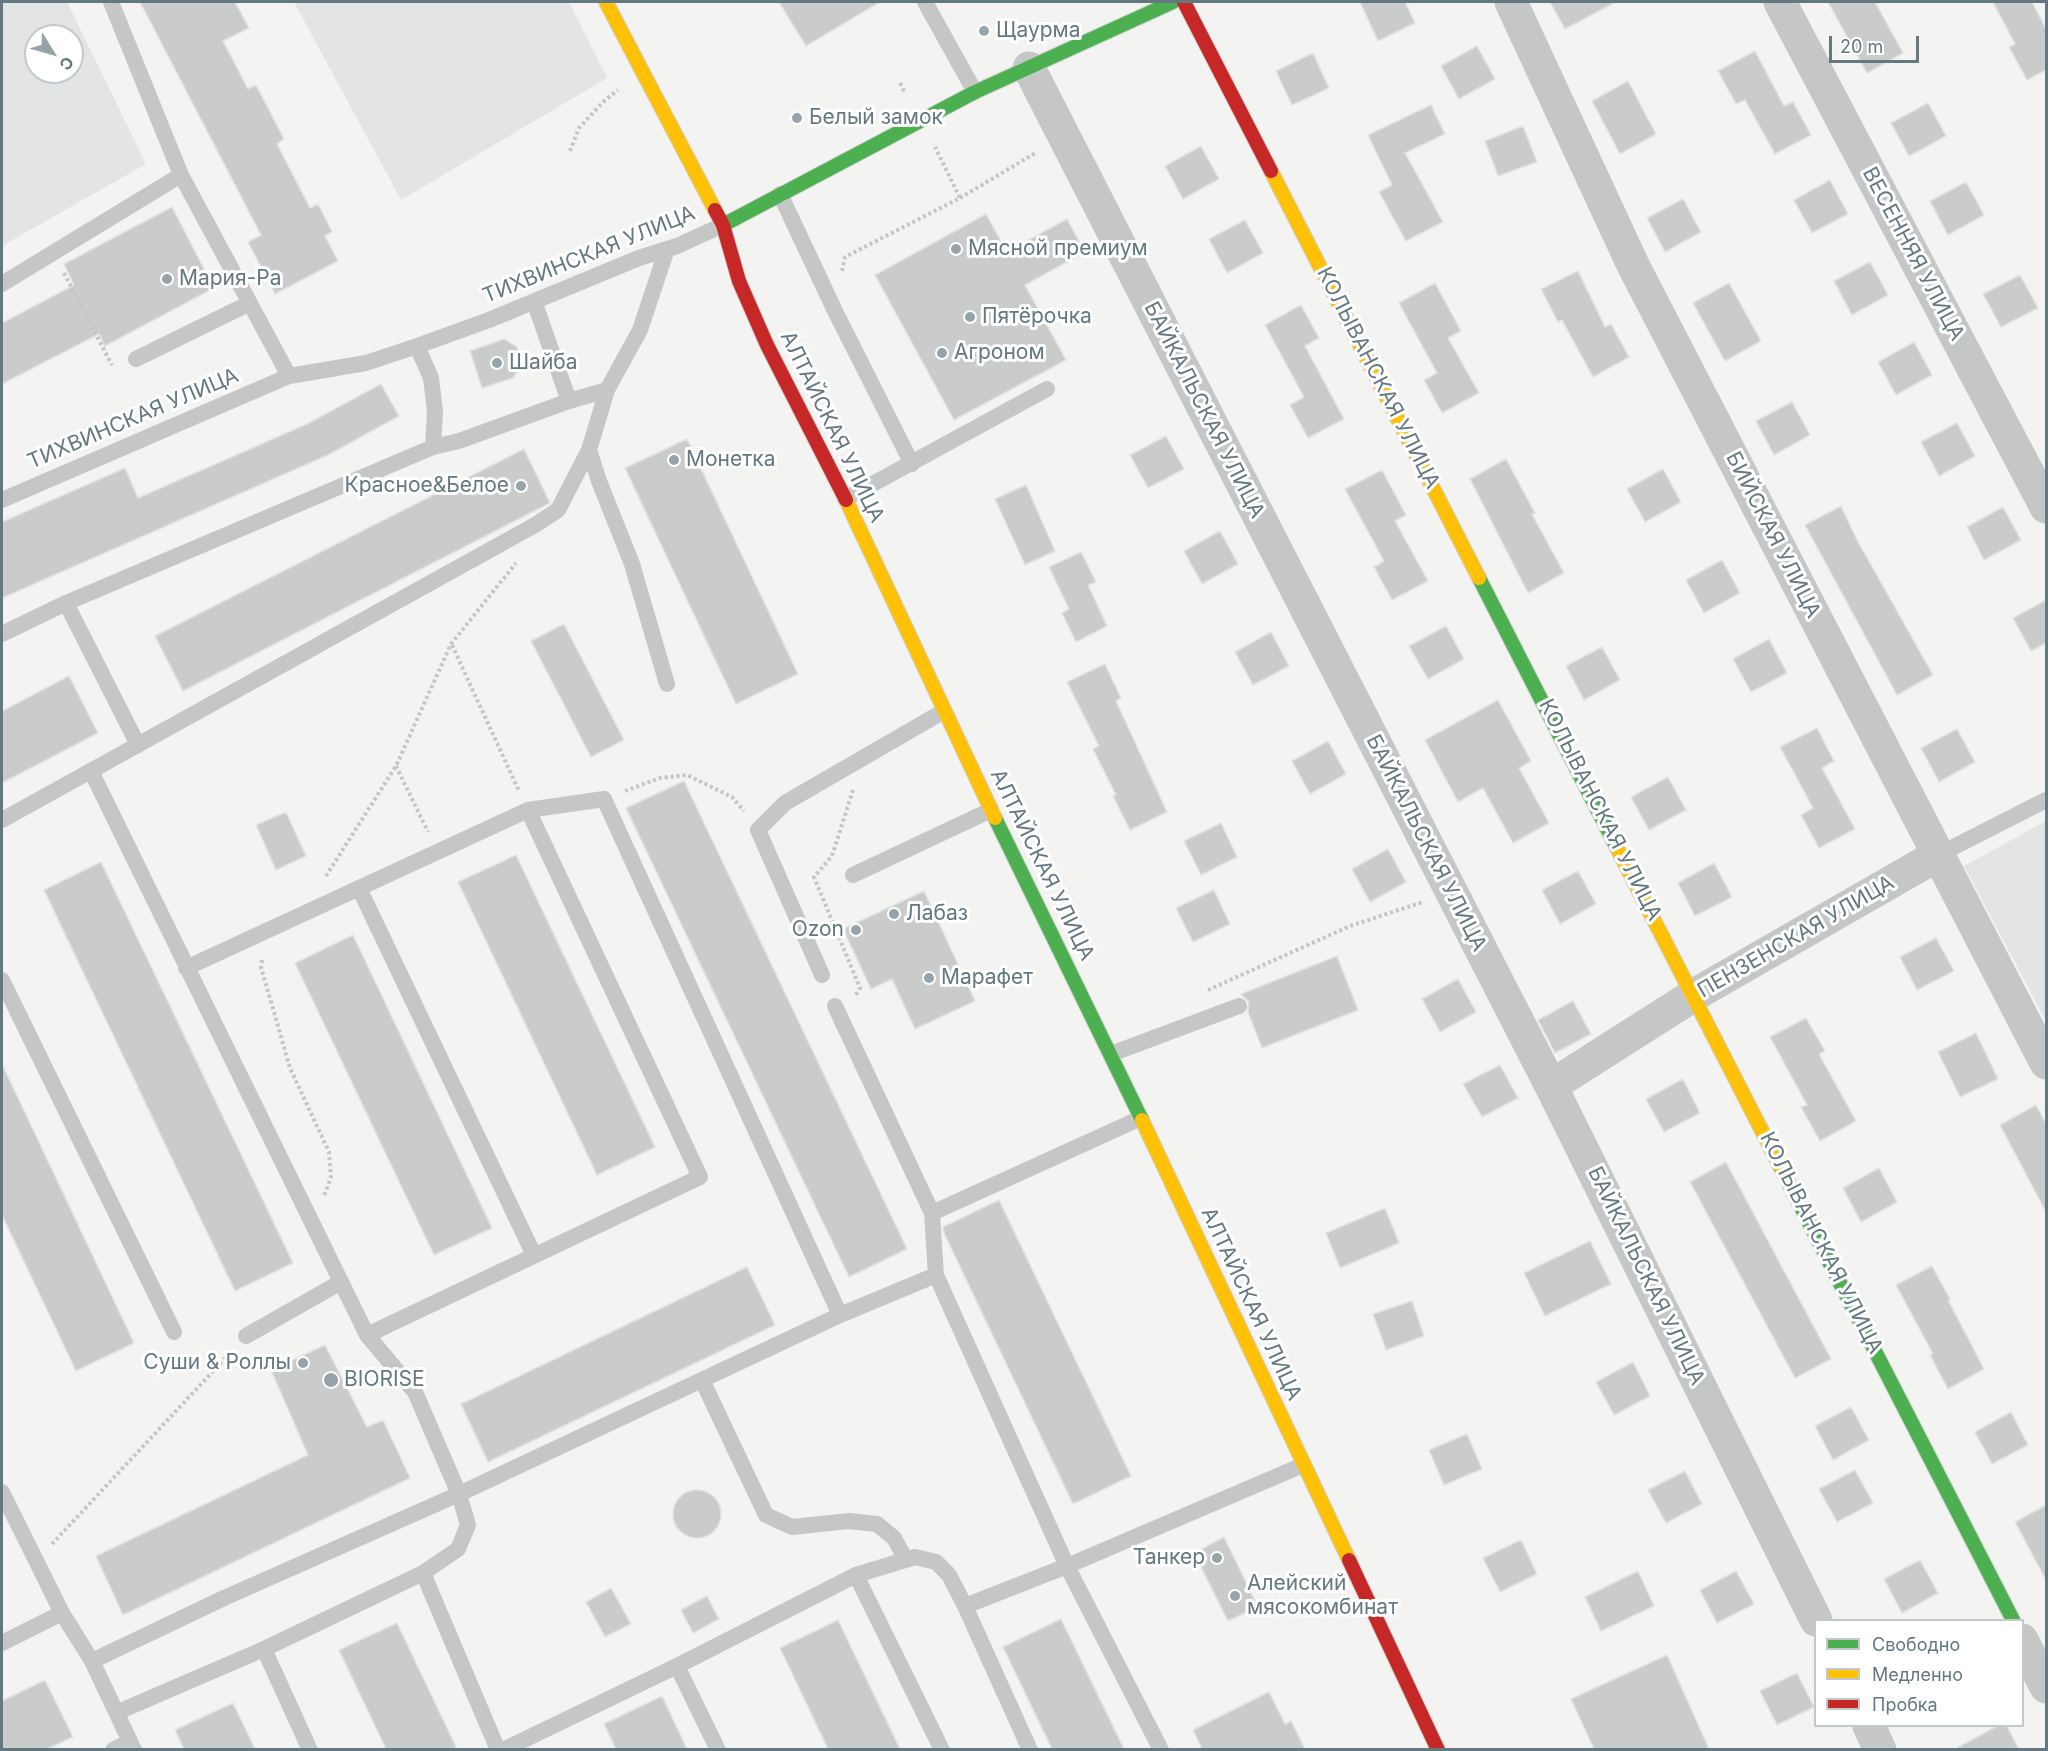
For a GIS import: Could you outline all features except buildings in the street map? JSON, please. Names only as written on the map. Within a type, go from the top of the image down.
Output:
[{"type":"main road","name":"АЛТАЙСКАЯ УЛИЦА","points":[[606,2],[723,225],[739,281],[767,345],[845,499],[991,810],[1111,1054],[1438,1749]]},
{"type":"main road","name":"ТИХВИНСКАЯ УЛИЦА","points":[[723,225],[975,92],[1173,2]]},
{"type":"main road","name":"КОЛЫВАНСКАЯ УЛИЦА","points":[[1184,2],[2012,1619]]},
{"type":"street","name":"БИЙСКАЯ УЛИЦА","points":[[1511,2],[1633,265],[2046,1063]]},
{"type":"street","name":"ВЕСЕННЯЯ УЛИЦА","points":[[1780,2],[2046,507]]},
{"type":"street","name":"БАЙКАЛЬСКАЯ УЛИЦА","points":[[1029,68],[1551,1086],[1816,1619]]},
{"type":"street","name":"ПЕНЗЕНСКАЯ УЛИЦА","points":[[1551,1086],[1694,995],[1938,855]]},
{"type":"street","points":[[2024,1644],[2046,1687]]},
{"type":"street","points":[[1870,1727],[1880,1749]]},
{"type":"lane","points":[[111,2],[181,175],[289,376]]},
{"type":"lane","points":[[925,2],[975,92]]},
{"type":"lane","points":[[2,284],[181,175]]},
{"type":"lane","points":[[780,194],[835,311],[912,464]]},
{"type":"lane","name":"ТИХВИНСКАЯ УЛИЦА","points":[[2,500],[289,376],[366,363],[417,346],[534,302],[723,225]]},
{"type":"lane","points":[[2,820],[535,525],[558,510],[589,450],[607,390],[640,330],[667,249]]},
{"type":"lane","points":[[534,302],[569,401]]},
{"type":"lane","points":[[136,359],[250,303]]},
{"type":"lane","points":[[417,346],[431,378],[435,411],[433,447]]},
{"type":"lane","points":[[845,499],[1047,389]]},
{"type":"lane","points":[[2,634],[66,603],[433,447],[459,441],[569,401],[607,390]]},
{"type":"lane","points":[[589,450],[632,564],[667,684]]},
{"type":"lane","points":[[66,603],[138,745]]},
{"type":"lane","points":[[822,975],[758,830],[785,802],[944,711]]},
{"type":"lane","points":[[91,771],[367,1335],[415,1392],[459,1494],[468,1525],[458,1549],[423,1573],[264,1649],[118,1712]]},
{"type":"lane","points":[[186,968],[528,810],[604,799],[840,1315]]},
{"type":"lane","name":"ПЕНЗЕНСКАЯ УЛИЦА","points":[[1938,855],[2046,800]]},
{"type":"lane","points":[[367,1335],[700,1176],[528,810]]},
{"type":"lane","points":[[853,875],[991,810]]},
{"type":"lane","points":[[359,888],[534,1255]]},
{"type":"lane","points":[[2,980],[174,1332]]},
{"type":"lane","points":[[835,1006],[932,1214],[936,1275],[1067,1566],[1161,1749]]},
{"type":"lane","points":[[1111,1054],[1239,1006]]},
{"type":"lane","points":[[932,1214],[1141,1118]]},
{"type":"lane","points":[[92,1661],[224,1598],[459,1494],[840,1315],[936,1275]]},
{"type":"lane","points":[[246,1336],[341,1282]]},
{"type":"lane","points":[[702,1380],[766,1515],[792,1527],[849,1521],[877,1524],[894,1538],[906,1560]]},
{"type":"lane","points":[[965,1606],[1067,1566],[1303,1465]]},
{"type":"lane","points":[[2,1492],[62,1613],[92,1661],[132,1745],[113,1749]]},
{"type":"lane","points":[[503,1749],[677,1666],[856,1575],[915,1557],[936,1562],[949,1575],[1030,1749]]},
{"type":"lane","points":[[423,1573],[498,1749]]},
{"type":"lane","points":[[856,1575],[942,1749]]},
{"type":"lane","points":[[2,1643],[62,1613]]},
{"type":"lane","points":[[264,1649],[310,1749]]},
{"type":"lane","points":[[677,1666],[718,1749]]},
{"type":"path","points":[[570,151],[579,128],[603,102],[642,71]]},
{"type":"path","points":[[900,83],[960,198]]},
{"type":"path","points":[[835,311],[845,257],[960,198],[1064,137]]},
{"type":"path","points":[[53,253],[116,371]]},
{"type":"path","points":[[302,915],[396,766],[451,644],[516,564],[535,525]]},
{"type":"path","points":[[451,644],[528,810]]},
{"type":"path","points":[[396,766],[438,852]]},
{"type":"path","points":[[604,799],[660,778],[687,775],[732,796],[758,830]]},
{"type":"path","points":[[1206,991],[1350,926],[1452,893]]},
{"type":"path","points":[[269,930],[261,967],[290,1068],[328,1152],[331,1177],[313,1226]]},
{"type":"path","points":[[36,1562],[246,1336]]},
{"type":"shaded area","points":[[2,2],[67,2],[78,24],[24,24],[24,84],[84,84],[84,37],[146,164],[2,246]]},
{"type":"shaded area","points":[[294,2],[569,2],[607,78],[401,200]]},
{"type":"shaded area","points":[[2046,821],[2046,1021],[1964,866]]},
{"type":"traffic: fast","points":[[723,225],[975,92],[1173,2]]},
{"type":"traffic: fast","points":[[1479,578],[1617,848]]},
{"type":"traffic: fast","points":[[995,818],[1142,1120]]},
{"type":"traffic: fast","points":[[1780,1166],[2012,1619]]},
{"type":"traffic: slow","points":[[606,2],[715,210]]},
{"type":"traffic: slow","points":[[1271,171],[1479,578]]},
{"type":"traffic: slow","points":[[846,500],[995,818]]},
{"type":"traffic: slow","points":[[1617,848],[1780,1166]]},
{"type":"traffic: slow","points":[[1142,1120],[1349,1560]]},
{"type":"traffic: jam","points":[[1184,2],[1271,171]]},
{"type":"traffic: jam","points":[[715,210],[723,225],[739,281],[767,345],[846,500]]},
{"type":"traffic: jam","points":[[1349,1560],[1438,1750]]},
{"type":"place","name":"Щаурма","points":[[984,31]]},
{"type":"place","name":"Белый замок","points":[[797,118]]},
{"type":"place","name":"Мясной премиум","points":[[956,249]]},
{"type":"place","name":"Мария-Ра","points":[[167,279]]},
{"type":"place","name":"Пятёрочка","points":[[970,317]]},
{"type":"place","name":"Агроном","points":[[942,353]]},
{"type":"place","name":"Шайба","points":[[497,363]]},
{"type":"place","name":"Монетка","points":[[674,460]]},
{"type":"place","name":"Красное&Белое","points":[[521,486]]},
{"type":"place","name":"Лабаз","points":[[894,914]]},
{"type":"place","name":"Ozon","points":[[856,930]]},
{"type":"place","name":"Марафет","points":[[929,978]]},
{"type":"place","name":"Суши & Роллы","points":[[303,1363]]},
{"type":"place","name":"BIORISE","points":[[331,1380]]},
{"type":"place","name":"Танкер","points":[[1217,1558]]},
{"type":"place","name":"Алейский мясокомбинат","points":[[1235,1596]]}]
